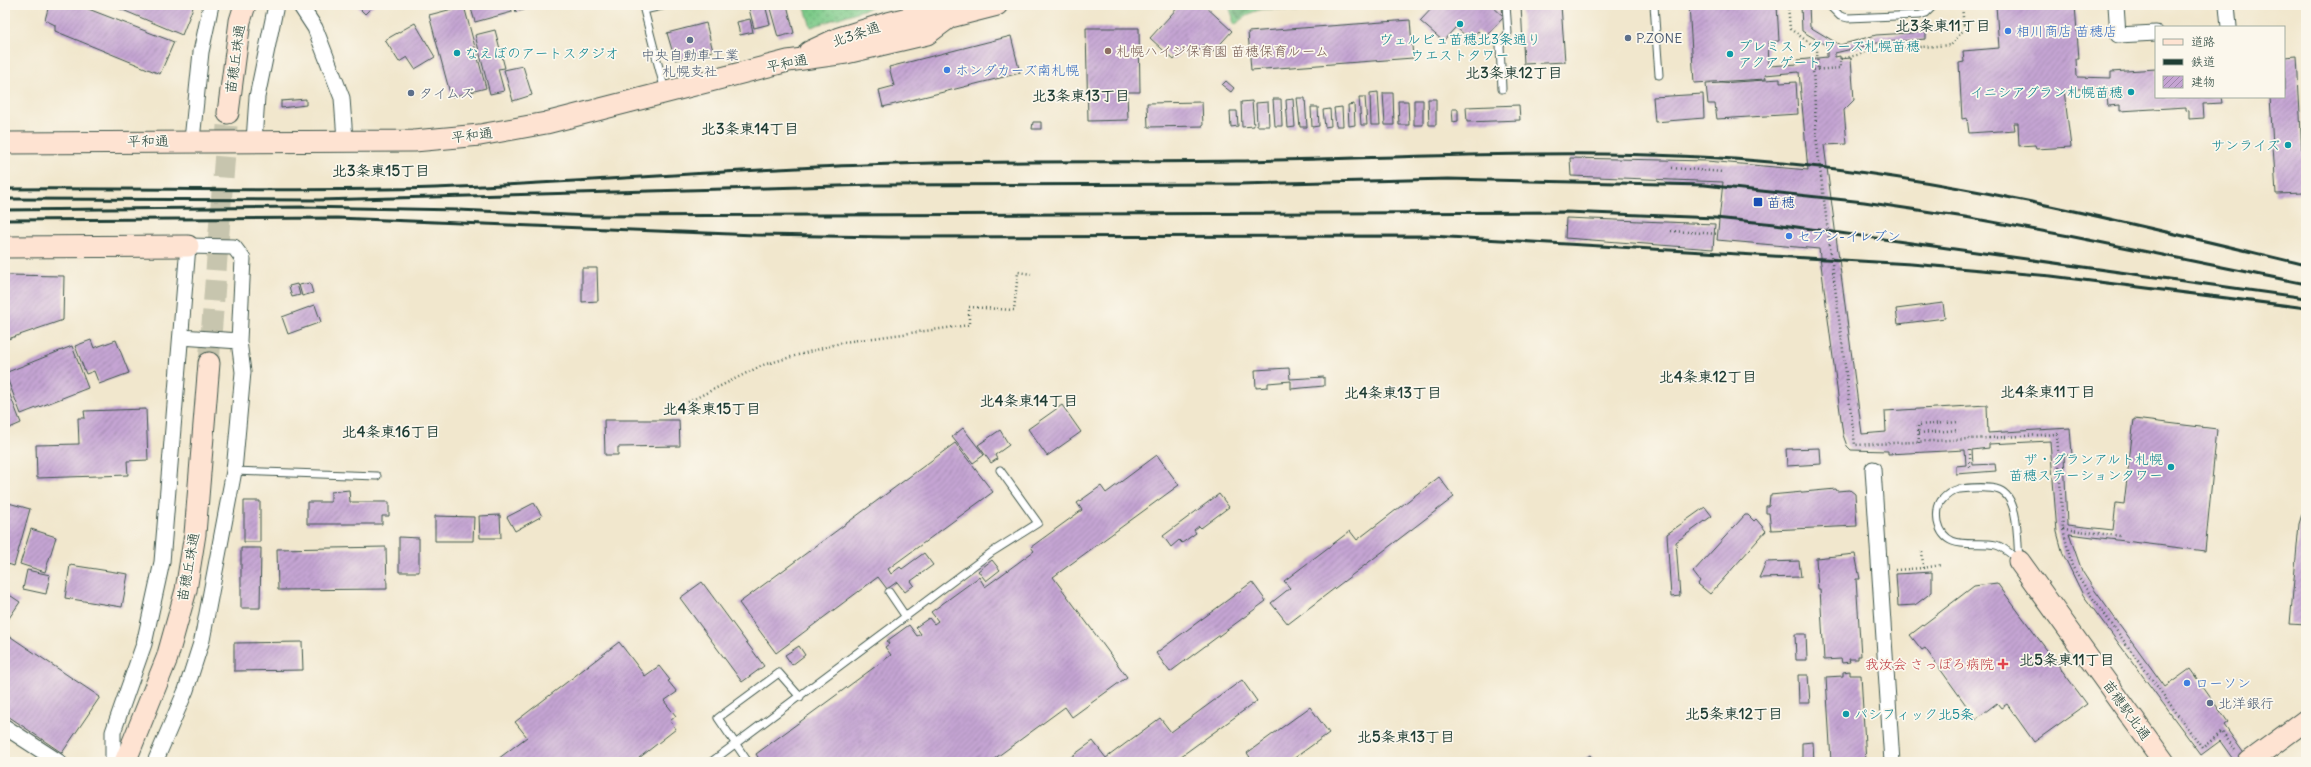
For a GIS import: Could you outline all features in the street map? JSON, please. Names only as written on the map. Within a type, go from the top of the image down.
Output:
[{"type":"street","points":[[192,140],[201,52],[211,5]]},
{"type":"street","name":"苗穂丘珠通","points":[[228,113],[240,21],[245,5]]},
{"type":"street","points":[[254,141],[257,97],[276,5]]},
{"type":"street","points":[[300,5],[315,28],[342,98],[344,140]]},
{"type":"street","points":[[921,18],[947,11],[997,5]]},
{"type":"street","points":[[2116,5],[2118,35],[2155,33]]},
{"type":"street","points":[[2228,5],[2229,26]]},
{"type":"street","name":"平和通","points":[[5,143],[192,140],[414,141],[480,135],[546,123],[788,61],[846,53],[921,18]]},
{"type":"street","points":[[112,762],[114,732],[144,644],[162,562],[188,246]]},
{"type":"street","points":[[5,247],[234,247],[243,259],[239,341],[243,372],[234,471],[202,640],[186,690],[155,762]]},
{"type":"street","points":[[181,337],[239,341]]},
{"type":"street","name":"苗穂丘珠通","points":[[125,762],[167,658],[186,590],[195,534],[209,363]]},
{"type":"street","points":[[1873,469],[1892,762]]},
{"type":"street","name":"苗穂駅北通","points":[[2019,561],[2164,762]]},
{"type":"street","points":[[2249,762],[2306,720]]},
{"type":"street","points":[[5,727],[59,762]]},
{"type":"lane","points":[[665,93],[644,10],[666,5]]},
{"type":"lane","points":[[1502,89],[1500,45],[1508,33],[1506,5]]},
{"type":"lane","points":[[1654,5],[1659,75]]},
{"type":"lane","points":[[1829,5],[1840,16],[1858,19],[1920,15],[1926,13],[1934,5]]},
{"type":"lane","points":[[711,762],[800,697],[992,552],[1038,523],[1000,470]]},
{"type":"lane","points":[[234,471],[377,476]]},
{"type":"lane","points":[[1959,489],[1994,489],[2005,494],[2011,501],[2014,512],[2019,561],[1998,545],[1960,544],[1948,538],[1942,532],[1937,518],[1939,506],[1944,498],[1959,489]]},
{"type":"lane","points":[[889,592],[906,617]]},
{"type":"lane","points":[[748,762],[718,718],[779,673],[800,697]]},
{"type":"path","points":[[1788,5],[1790,29],[1816,48],[1818,70]]},
{"type":"path","points":[[1962,5],[1964,28],[1951,45],[1877,50],[1840,59],[1840,68],[1813,70],[1817,145],[1855,446],[2057,434],[2063,529],[2072,566],[2202,748],[2222,732],[2230,743]]},
{"type":"path","points":[[1672,168],[1724,172]]},
{"type":"path","points":[[1671,231],[1718,234]]},
{"type":"path","points":[[688,402],[763,365],[837,344],[969,324],[969,307],[1014,310],[1018,272],[1031,274]]},
{"type":"path","points":[[1919,443],[1918,425],[1958,422]]},
{"type":"path","points":[[1919,433],[1959,430]]},
{"type":"path","points":[[1970,450],[1970,468]]},
{"type":"path","points":[[2063,529],[2120,536]]},
{"type":"path","points":[[1922,550],[1923,568]]},
{"type":"path","points":[[1890,570],[1923,568],[1941,565]]},
{"type":"green space","points":[[804,5],[878,5],[811,27]]},
{"type":"green space","points":[[1235,5],[1310,5],[1305,11],[1261,10],[1253,12],[1236,24],[1233,24],[1233,17],[1230,9]]},
{"type":"green space","points":[[1236,5],[1284,5],[1252,7],[1239,18],[1234,12]]},
{"type":"building","points":[[49,5],[78,5],[174,42],[160,74],[55,31],[55,25],[45,20]]},
{"type":"building","points":[[111,5],[194,5],[182,35]]},
{"type":"building","points":[[356,5],[374,5],[365,14]]},
{"type":"building","points":[[470,5],[511,5],[512,12],[475,22]]},
{"type":"building","points":[[514,5],[534,5],[535,7],[516,12]]},
{"type":"building","points":[[748,5],[765,5],[770,24],[754,28]]},
{"type":"building","points":[[769,5],[787,5],[794,33],[778,37]]},
{"type":"building","points":[[1180,5],[1204,5],[1232,31],[1213,52],[1205,44],[1193,57],[1184,49],[1174,60],[1150,38]]},
{"type":"building","name":"ヴェルビュ苗穂北3条通り ウエストタワー","points":[[1435,5],[1491,5],[1504,17],[1485,37],[1478,31],[1470,40],[1456,27],[1443,41],[1420,21]]},
{"type":"building","points":[[1521,5],[1561,5],[1565,62],[1524,64]]},
{"type":"building","points":[[1689,5],[1777,5],[1779,41],[1768,42],[1769,66],[1798,64],[1798,60],[1827,57],[1827,46],[1802,31],[1801,5],[1809,5],[1810,27],[1840,45],[1876,35],[1926,32],[1926,39],[1877,43],[1835,53],[1835,57],[1840,56],[1840,59],[1851,58],[1854,100],[1844,110],[1847,144],[1824,145],[1862,434],[1886,432],[1885,411],[1987,405],[1988,433],[2070,428],[2072,455],[2064,455],[2067,525],[2113,530],[2116,503],[2124,504],[2134,419],[2217,429],[2205,551],[2069,534],[2082,571],[2165,687],[2190,669],[2228,722],[2224,725],[2250,762],[2235,762],[2220,741],[2201,755],[2083,595],[2063,554],[2057,532],[2050,441],[1989,444],[1989,448],[1972,450],[1973,465],[1995,464],[1996,471],[1956,474],[1956,466],[1966,465],[1965,450],[1888,454],[1888,451],[1851,450],[1847,446],[1843,435],[1819,249],[1717,240],[1723,182],[1571,176],[1570,158],[1707,161],[1808,170],[1799,72],[1765,75],[1766,79],[1694,83]]},
{"type":"building","points":[[1996,5],[2075,5],[2079,59],[2076,59],[2077,77],[2111,78],[2111,72],[2155,69],[2155,98],[2221,98],[2222,103],[2203,104],[2204,118],[2189,119],[2189,111],[2186,110],[2186,107],[2120,111],[2120,105],[2108,106],[2106,87],[2064,90],[2071,147],[2036,149],[2035,145],[2019,146],[2018,123],[2014,123],[2015,130],[1969,133],[1967,118],[1962,119],[1959,63],[1964,62],[1963,51],[1999,48]]},
{"type":"building","points":[[464,6],[486,88],[451,97],[429,15]]},
{"type":"building","points":[[750,19],[753,32],[740,35],[737,22]]},
{"type":"building","points":[[1410,20],[1413,58],[1251,70],[1248,32]]},
{"type":"building","points":[[415,23],[435,57],[415,69],[407,57],[399,62],[385,40]]},
{"type":"building","points":[[706,23],[713,51],[675,60],[667,33]]},
{"type":"building","points":[[1086,28],[1139,28],[1140,92],[1127,92],[1128,120],[1088,121]]},
{"type":"building","points":[[495,30],[505,68],[498,69],[504,91],[490,94],[475,35]]},
{"type":"building","points":[[1011,36],[1020,73],[883,107],[879,90],[894,86],[889,67]]},
{"type":"building","name":"サンライズ","points":[[2297,56],[2304,193],[2276,194],[2270,98],[2285,98],[2285,57]]},
{"type":"building","points":[[523,66],[532,95],[513,101],[504,70]]},
{"type":"building","points":[[1780,79],[1780,83],[1796,82],[1798,114],[1717,119],[1715,104],[1708,104],[1706,84]]},
{"type":"building","points":[[1226,81],[1234,88],[1231,92],[1222,85]]},
{"type":"building","points":[[1378,92],[1380,125],[1371,125],[1370,93]]},
{"type":"building","points":[[1383,93],[1393,93],[1394,125],[1385,125]]},
{"type":"building","points":[[1703,94],[1704,118],[1655,122],[1653,97]]},
{"type":"building","points":[[1359,97],[1365,97],[1367,125],[1361,125]]},
{"type":"building","points":[[1297,98],[1305,98],[1307,127],[1300,127]]},
{"type":"building","points":[[306,99],[306,105],[281,108],[281,101]]},
{"type":"building","points":[[1273,99],[1281,99],[1282,126],[1275,126]]},
{"type":"building","points":[[1293,99],[1295,127],[1288,128],[1286,100]]},
{"type":"building","points":[[1428,99],[1436,99],[1436,125],[1429,125]]},
{"type":"building","points":[[1414,100],[1423,100],[1423,125],[1414,125]]},
{"type":"building","points":[[1252,101],[1254,126],[1242,127],[1241,102]]},
{"type":"building","points":[[1398,101],[1408,101],[1409,125],[1399,125]]},
{"type":"building","points":[[1202,102],[1203,126],[1148,127],[1147,103]]},
{"type":"building","points":[[1268,102],[1269,126],[1257,126],[1256,103]]},
{"type":"building","points":[[1354,104],[1355,125],[1349,126],[1348,105]]},
{"type":"building","points":[[1519,105],[1520,120],[1467,122],[1466,107]]},
{"type":"building","points":[[1311,107],[1318,107],[1319,126],[1312,127]]},
{"type":"building","points":[[1342,107],[1343,126],[1336,126],[1334,108]]},
{"type":"building","points":[[1330,109],[1331,126],[1325,127],[1323,110]]},
{"type":"building","points":[[1452,109],[1458,109],[1458,121],[1453,122]]},
{"type":"building","points":[[1230,111],[1237,111],[1238,126],[1231,127]]},
{"type":"building","points":[[1033,122],[1041,122],[1041,129],[1032,129]]},
{"type":"building","points":[[1566,218],[1715,224],[1713,249],[1565,238]]},
{"type":"building","points":[[582,268],[597,268],[598,301],[582,302]]},
{"type":"building","points":[[5,275],[64,276],[63,320],[5,340]]},
{"type":"building","points":[[310,283],[313,293],[302,296],[299,285]]},
{"type":"building","points":[[297,284],[300,295],[292,297],[289,286]]},
{"type":"building","points":[[1943,303],[1945,318],[1898,324],[1896,309]]},
{"type":"building","points":[[315,305],[321,322],[288,334],[282,317]]},
{"type":"building","points":[[91,340],[94,348],[116,340],[129,373],[99,384],[94,371],[86,374],[75,346]]},
{"type":"building","points":[[72,346],[88,388],[21,414],[5,373]]},
{"type":"building","points":[[1289,368],[1290,379],[1324,377],[1324,386],[1291,389],[1291,381],[1268,383],[1268,387],[1256,388],[1255,370]]},
{"type":"building","points":[[5,382],[21,423],[5,430]]},
{"type":"building","points":[[1062,405],[1081,432],[1047,456],[1028,429]]},
{"type":"building","points":[[146,409],[148,460],[127,461],[128,475],[37,478],[36,445],[79,444],[78,418],[85,418],[84,411]]},
{"type":"building","points":[[604,420],[679,420],[680,446],[618,447],[618,455],[605,455]]},
{"type":"building","points":[[963,428],[984,455],[973,463],[952,437]]},
{"type":"building","points":[[1000,430],[1009,445],[995,455],[997,459],[991,463],[978,445]]},
{"type":"building","points":[[955,443],[993,492],[888,569],[891,574],[900,567],[902,569],[924,553],[933,565],[911,581],[914,585],[905,592],[897,582],[887,589],[878,577],[776,653],[739,603]]},
{"type":"building","points":[[1820,448],[1821,464],[1787,466],[1786,449]]},
{"type":"building","points":[[1157,455],[1179,485],[1053,577],[1127,677],[1072,717],[1065,707],[990,762],[761,762],[756,754],[891,655],[885,647],[889,644],[887,641],[909,625],[917,636],[921,634],[916,627],[929,618],[934,624],[938,621],[931,612],[979,577],[985,587],[1034,551],[1031,547],[1082,510],[1077,503],[1101,486],[1106,493]]},
{"type":"building","points":[[1439,477],[1454,497],[1288,624],[1271,603],[1290,588],[1284,581],[1350,531],[1357,540]]},
{"type":"building","points":[[1836,489],[1837,491],[1850,490],[1855,494],[1857,526],[1771,530],[1769,513],[1766,513],[1766,506],[1769,506],[1770,495]]},
{"type":"building","points":[[349,490],[350,502],[389,502],[389,516],[382,516],[382,524],[307,524],[307,502],[331,502],[331,492]]},
{"type":"building","points":[[1219,494],[1229,507],[1201,528],[1199,526],[1194,530],[1196,533],[1182,543],[1179,540],[1171,547],[1163,536]]},
{"type":"building","points":[[244,501],[260,501],[260,542],[244,542]]},
{"type":"building","points":[[2306,501],[2306,625],[2290,624],[2299,524]]},
{"type":"building","points":[[5,502],[30,509],[14,566],[5,563]]},
{"type":"building","points":[[534,503],[542,516],[515,531],[507,517]]},
{"type":"building","points":[[1705,507],[1712,516],[1676,542],[1680,596],[1671,597],[1667,534]]},
{"type":"building","points":[[500,515],[501,538],[480,538],[479,516]]},
{"type":"building","points":[[1745,515],[1748,515],[1754,521],[1756,519],[1766,531],[1710,594],[1698,584],[1700,581],[1693,572]]},
{"type":"building","points":[[435,516],[474,517],[473,541],[435,541]]},
{"type":"building","points":[[31,529],[56,537],[45,572],[20,564]]},
{"type":"building","points":[[399,537],[419,538],[419,572],[399,572]]},
{"type":"building","points":[[386,547],[387,589],[278,590],[277,549]]},
{"type":"building","points":[[241,548],[261,548],[260,608],[241,608]]},
{"type":"building","points":[[1855,554],[1860,579],[1856,579],[1861,656],[1858,656],[1858,659],[1849,659],[1850,662],[1842,663],[1841,659],[1824,660],[1820,589],[1818,589],[1816,558]]},
{"type":"building","points":[[992,560],[1000,570],[986,581],[978,571]]},
{"type":"building","points":[[1799,561],[1801,577],[1759,578],[1766,562]]},
{"type":"building","points":[[70,565],[128,574],[122,607],[65,598]]},
{"type":"building","points":[[27,570],[50,575],[46,594],[23,589]]},
{"type":"building","points":[[1932,572],[1932,592],[1915,605],[1898,606],[1896,574]]},
{"type":"building","points":[[702,582],[764,666],[742,682],[680,598]]},
{"type":"building","points":[[1252,582],[1266,601],[1170,672],[1156,653]]},
{"type":"building","points":[[1997,583],[2087,704],[2034,742],[2007,704],[2001,708],[1997,703],[1976,719],[1925,648],[1922,650],[1910,635],[1974,586]]},
{"type":"building","points":[[5,592],[20,602],[5,624]]},
{"type":"building","points":[[5,633],[100,697],[62,753],[5,714]]},
{"type":"building","points":[[1795,634],[1806,634],[1807,660],[1796,660]]},
{"type":"building","points":[[302,642],[303,670],[234,671],[234,643]]},
{"type":"building","points":[[619,642],[645,676],[659,666],[670,680],[668,681],[677,692],[664,701],[676,716],[670,721],[676,729],[634,762],[494,762],[527,737],[515,722]]},
{"type":"building","points":[[799,646],[805,655],[792,665],[785,655]]},
{"type":"building","name":"パシフィック北5条","points":[[1850,671],[1850,675],[1861,675],[1866,762],[1831,762],[1826,677],[1843,676],[1843,672]]},
{"type":"building","points":[[1798,675],[1808,675],[1810,703],[1799,703]]},
{"type":"building","points":[[1242,680],[1257,701],[1173,762],[1064,762],[1093,741],[1106,758],[1160,718],[1171,732]]},
{"type":"building","points":[[1310,707],[1329,733],[1289,762],[1242,762],[1250,757],[1247,753]]},
{"type":"building","points":[[1813,742],[1814,762],[1802,762],[1802,743]]},
{"type":"building","points":[[1590,755],[1596,762],[1580,762]]},
{"type":"tunnel","points":[[209,363],[228,113]]},
{"type":"railway","points":[[5,189],[274,190],[435,188],[810,167],[910,163],[1236,161],[1509,154],[1645,155],[1782,163],[1915,180],[2111,219],[2306,265]]},
{"type":"railway","points":[[5,199],[319,200],[875,185],[1240,184],[1448,179],[1704,185],[1864,202],[1965,217],[2069,236],[2306,284]]},
{"type":"railway","points":[[5,210],[304,207],[458,210],[590,216],[1566,212],[1715,218],[1775,224],[2306,298]]},
{"type":"railway","points":[[5,220],[337,218],[755,235],[888,237],[1431,236],[1911,264],[2051,276],[2306,308]]},
{"type":"place","name":"ヴェルビュ苗穂北3条通り ウエストタワー","points":[[1460,24]]},
{"type":"place","name":"相川商店 苗穂店","points":[[2008,31]]},
{"type":"place","name":"P.ZONE","points":[[1628,38]]},
{"type":"place","name":"中央自動車工業 札幌支社","points":[[690,40]]},
{"type":"place","name":"札幌ハイジ保育園 苗穂保育ルーム","points":[[1108,51]]},
{"type":"place","name":"なえぼのアートスタジオ","points":[[457,53]]},
{"type":"place","name":"プレミストタワーズ札幌苗穂 アクアゲート","points":[[1730,54]]},
{"type":"place","name":"ホンダカーズ南札幌","points":[[947,70]]},
{"type":"place","name":"イニシアグラン札幌苗穂","points":[[2131,92]]},
{"type":"place","name":"タイムズ","points":[[411,93]]},
{"type":"place","name":"サンライズ","points":[[2288,145]]},
{"type":"place","name":"苗穂","points":[[1758,202]]},
{"type":"place","name":"セブン-イレブン","points":[[1789,236]]},
{"type":"place","name":"ザ・グランアルト札幌 苗穂ステーションタワー","points":[[2171,467]]},
{"type":"place","name":"我汝会 さっぽろ病院","points":[[2003,664]]},
{"type":"place","name":"ローソン","points":[[2187,683]]},
{"type":"place","name":"北洋銀行","points":[[2210,703]]},
{"type":"place","name":"パシフィック北5条","points":[[1846,714]]},
{"type":"district","name":"北3条東11丁目","points":[[1943,26]]},
{"type":"district","name":"北3条東12丁目","points":[[1514,73]]},
{"type":"district","name":"北3条東13丁目","points":[[1081,96]]},
{"type":"district","name":"北3条東14丁目","points":[[750,129]]},
{"type":"district","name":"北3条東15丁目","points":[[381,171]]},
{"type":"district","name":"北4条東12丁目","points":[[1708,377]]},
{"type":"district","name":"北4条東11丁目","points":[[2048,392]]},
{"type":"district","name":"北4条東13丁目","points":[[1393,393]]},
{"type":"district","name":"北4条東14丁目","points":[[1029,401]]},
{"type":"district","name":"北4条東15丁目","points":[[712,409]]},
{"type":"district","name":"北4条東16丁目","points":[[391,432]]},
{"type":"district","name":"北5条東11丁目","points":[[2067,660]]},
{"type":"district","name":"北5条東12丁目","points":[[1734,714]]},
{"type":"district","name":"北5条東13丁目","points":[[1406,737]]}]
